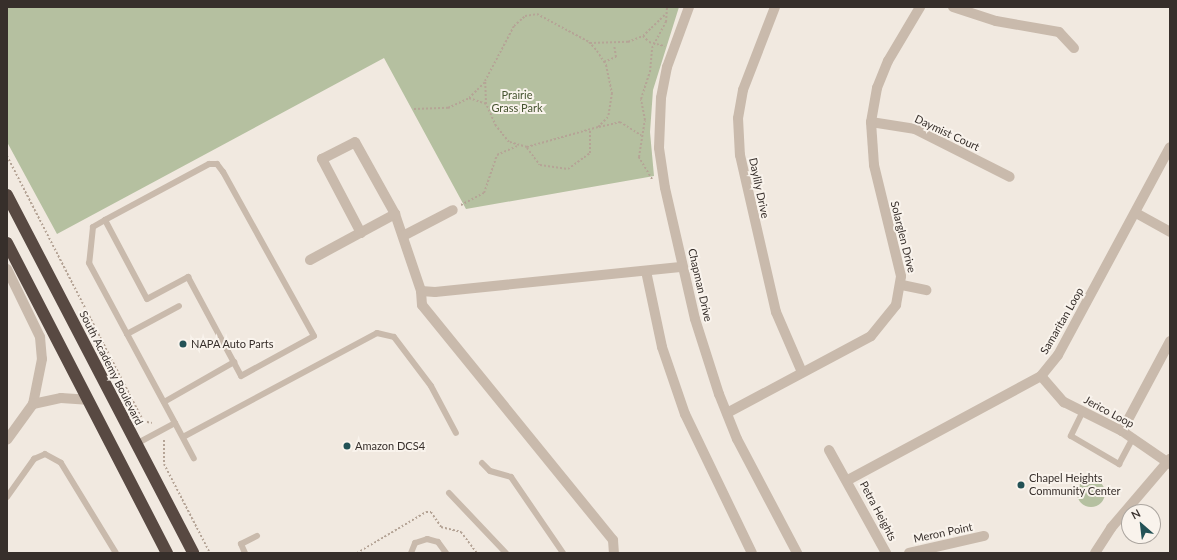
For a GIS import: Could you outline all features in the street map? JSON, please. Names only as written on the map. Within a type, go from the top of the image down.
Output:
[{"type":"highway","name":"South Academy Boulevard","points":[[7,195],[192,553]]},
{"type":"highway","points":[[7,243],[162,550]]},
{"type":"street","name":"Chapman Drive","points":[[689,7],[667,67],[659,128],[661,170],[683,268],[703,346],[727,413],[797,553]]},
{"type":"street","name":"Daylily Drive","points":[[775,7],[743,90],[738,118],[740,155],[776,312],[802,372]]},
{"type":"street","name":"Solarglen Drive","points":[[727,413],[880,328],[896,305],[902,285],[874,164],[871,122],[877,88],[888,61],[920,7]]},
{"type":"street","points":[[953,7],[996,21],[1058,32],[1074,48]]},
{"type":"street","name":"Daymist Court","points":[[871,122],[915,129],[1010,178]]},
{"type":"street","points":[[361,233],[322,159],[355,142],[395,214],[421,290],[422,305],[613,540],[614,553]]},
{"type":"street","name":"Samaritan Loop","points":[[848,480],[1041,376],[1058,355],[1136,213],[1170,147]]},
{"type":"street","points":[[403,236],[453,210]]},
{"type":"street","points":[[1136,213],[1170,232]]},
{"type":"street","points":[[310,260],[395,214]]},
{"type":"street","points":[[421,290],[435,292],[683,268]]},
{"type":"street","points":[[7,269],[40,337],[42,359],[33,404],[7,440]]},
{"type":"street","points":[[646,271],[662,347],[685,414],[752,553]]},
{"type":"street","points":[[902,285],[926,290]]},
{"type":"street","points":[[1122,431],[1170,341]]},
{"type":"street","name":"Jerico Loop","points":[[1041,376],[1064,402],[1122,431],[1169,462]]},
{"type":"street","points":[[33,404],[61,398],[87,400]]},
{"type":"street","name":"Petra Heights","points":[[830,450],[848,480],[886,553]]},
{"type":"street","points":[[1095,553],[1111,528],[1169,462]]},
{"type":"street","name":"Meron Point","points":[[909,553],[984,536]]},
{"type":"lane","points":[[105,220],[147,299],[188,277],[241,376],[314,336],[217,164],[209,164],[105,220],[93,227],[89,263],[194,458]]},
{"type":"lane","points":[[127,334],[179,306]]},
{"type":"lane","points":[[183,437],[377,333],[394,337],[431,386],[456,433]]},
{"type":"lane","points":[[164,402],[234,362]]},
{"type":"lane","points":[[1083,411],[1071,436],[1119,464],[1133,438]]},
{"type":"lane","points":[[136,444],[175,423]]},
{"type":"lane","points":[[7,497],[34,459],[45,454],[61,463],[116,553]]},
{"type":"lane","points":[[482,463],[490,471],[511,477],[563,553]]},
{"type":"lane","points":[[450,493],[506,553]]},
{"type":"lane","points":[[245,553],[241,544],[257,536]]},
{"type":"lane","points":[[411,553],[415,543],[427,539],[438,542],[446,553]]},
{"type":"path","points":[[652,178],[639,157],[641,135],[645,120],[641,99],[654,43],[667,13],[667,7]]},
{"type":"path","points":[[414,109],[448,108],[469,98],[485,81],[514,26],[525,16],[543,16],[554,27],[589,42],[614,44],[643,36],[667,13]]},
{"type":"path","points":[[643,36],[654,43],[664,46]]},
{"type":"path","points":[[589,42],[604,62],[612,93],[608,117],[598,127]]},
{"type":"path","points":[[604,62],[616,58],[614,44]]},
{"type":"path","points":[[485,81],[486,104],[502,135],[517,146]]},
{"type":"path","points":[[469,98],[486,104]]},
{"type":"path","points":[[453,210],[484,193],[497,155],[517,146],[527,147],[620,122],[641,135]]},
{"type":"path","points":[[527,147],[540,165],[568,169],[590,153],[590,131]]},
{"type":"path","points":[[7,156],[143,420],[152,422]]},
{"type":"path","points":[[164,440],[164,464],[210,553]]},
{"type":"path","points":[[363,549],[365,553]]},
{"type":"green space","name":"Prairie Grass Park","points":[[7,7],[679,7],[653,90],[650,132],[654,176],[466,209],[384,58],[57,234],[7,142]]},
{"type":"green space","points":[[1091,479],[1101,483],[1105,493],[1101,503],[1091,507],[1081,503],[1077,493],[1081,483]]},
{"type":"place","name":"NAPA Auto Parts","points":[[183,344]]},
{"type":"place","name":"Amazon DCS4","points":[[347,446]]},
{"type":"place","name":"Chapel Heights Community Center","points":[[1021,485]]}]
